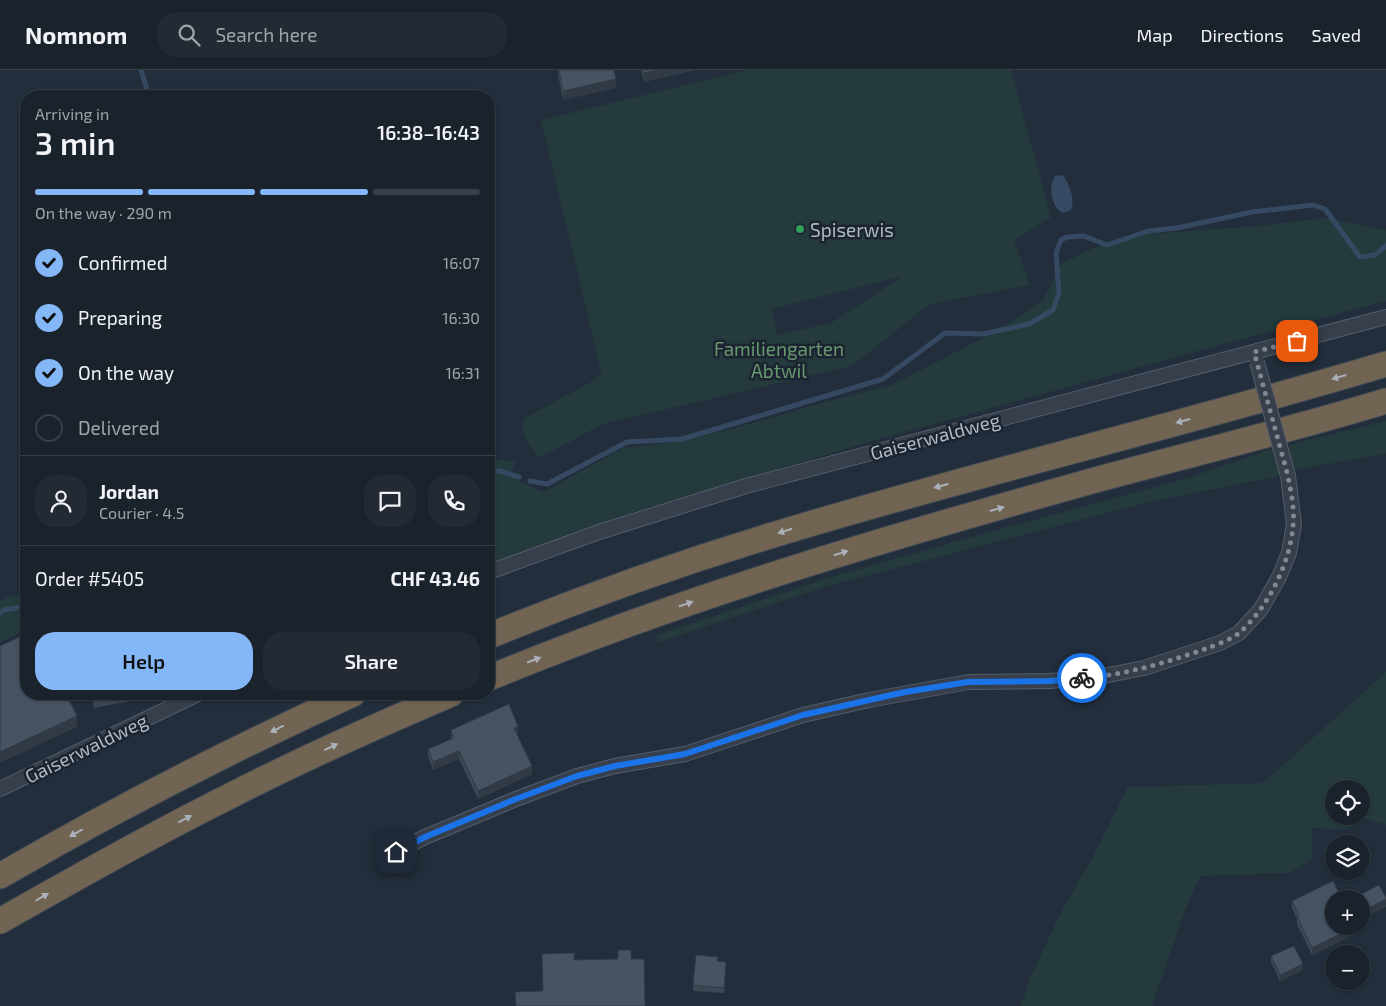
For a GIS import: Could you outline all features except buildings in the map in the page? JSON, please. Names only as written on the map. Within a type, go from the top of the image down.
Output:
[{"type":"highway","points":[[495,634],[605,591],[770,536],[904,496],[1230,409],[1386,364]]},
{"type":"highway","points":[[495,676],[631,623],[802,565],[1099,480],[1320,421],[1386,401]]},
{"type":"highway","points":[[0,876],[78,831],[188,773],[340,700]]},
{"type":"highway","points":[[0,921],[123,852],[230,796],[316,754],[438,700]]},
{"type":"street","name":"Gaiserwaldweg","points":[[495,570],[598,532],[746,486],[1256,357],[1386,317]]},
{"type":"street","points":[[383,858],[425,837],[577,776],[615,766],[685,754],[803,715],[878,698],[968,682],[1050,681],[1103,676],[1144,668],[1220,643],[1239,633],[1261,609],[1279,577],[1289,553],[1294,524],[1288,476],[1256,357]]},
{"type":"street","name":"Gaiserwaldweg","points":[[0,789],[185,700]]},
{"type":"green space","name":"Spiserwis","points":[[748,70],[1011,70],[1051,217],[1014,241],[1030,285],[930,304],[852,366],[603,424],[539,458],[524,435],[523,419],[602,375],[541,120]],"holes":[[[903,276],[831,323],[777,335],[772,309]]]},
{"type":"green space","points":[[1326,218],[1386,230],[1386,301],[872,441],[615,518],[495,561],[495,460],[516,462],[512,470],[522,483],[544,492],[623,448],[668,443],[728,430],[892,385],[1000,329],[1043,300],[1062,263],[1091,249],[1134,235],[1258,226]]},
{"type":"green space","points":[[1386,421],[1386,454],[1282,472],[1280,476],[1149,502],[828,586],[657,643],[654,636],[824,579],[1188,478],[1268,450]]},
{"type":"green space","points":[[20,595],[20,632],[0,643],[0,601],[11,596]]},
{"type":"green space","points":[[1386,672],[1386,825],[1370,820],[1370,780],[1325,780],[1325,825],[1356,825],[1347,830],[1312,828],[1312,859],[1290,873],[1200,876],[1184,913],[1152,1006],[1021,1006],[1031,976],[1060,914],[1095,853],[1128,787],[1263,783]]},
{"type":"water","points":[[1063,175],[1070,188],[1072,206],[1071,210],[1063,213],[1053,202],[1051,191],[1055,176]]},
{"type":"waterway","points":[[141,70],[147,90]]},
{"type":"waterway","points":[[530,481],[547,484],[627,442],[682,439],[883,379],[945,333],[983,334],[1029,324],[1053,310],[1059,292],[1056,253],[1061,240],[1067,237],[1084,236],[1107,245],[1148,231],[1177,228],[1252,212],[1313,205],[1325,209],[1360,257],[1375,255],[1386,246]]},
{"type":"waterway","points":[[495,471],[519,477]]},
{"type":"waterway","points":[[0,613],[4,610],[20,607]]},
{"type":"way so far","points":[[1082,678],[1144,668],[1220,643],[1239,633],[1261,609],[1279,577],[1289,553],[1294,524],[1288,476],[1254,352],[1297,341]]},
{"type":"place","name":"Spiserwis","points":[[800,229]]},
{"type":"route","points":[[396,852],[425,837],[577,776],[615,766],[685,754],[803,715],[905,692],[968,682],[1050,681],[1082,678]]},
{"type":"park label","name":"Familiengarten Abtwil","points":[[779,359]]}]
